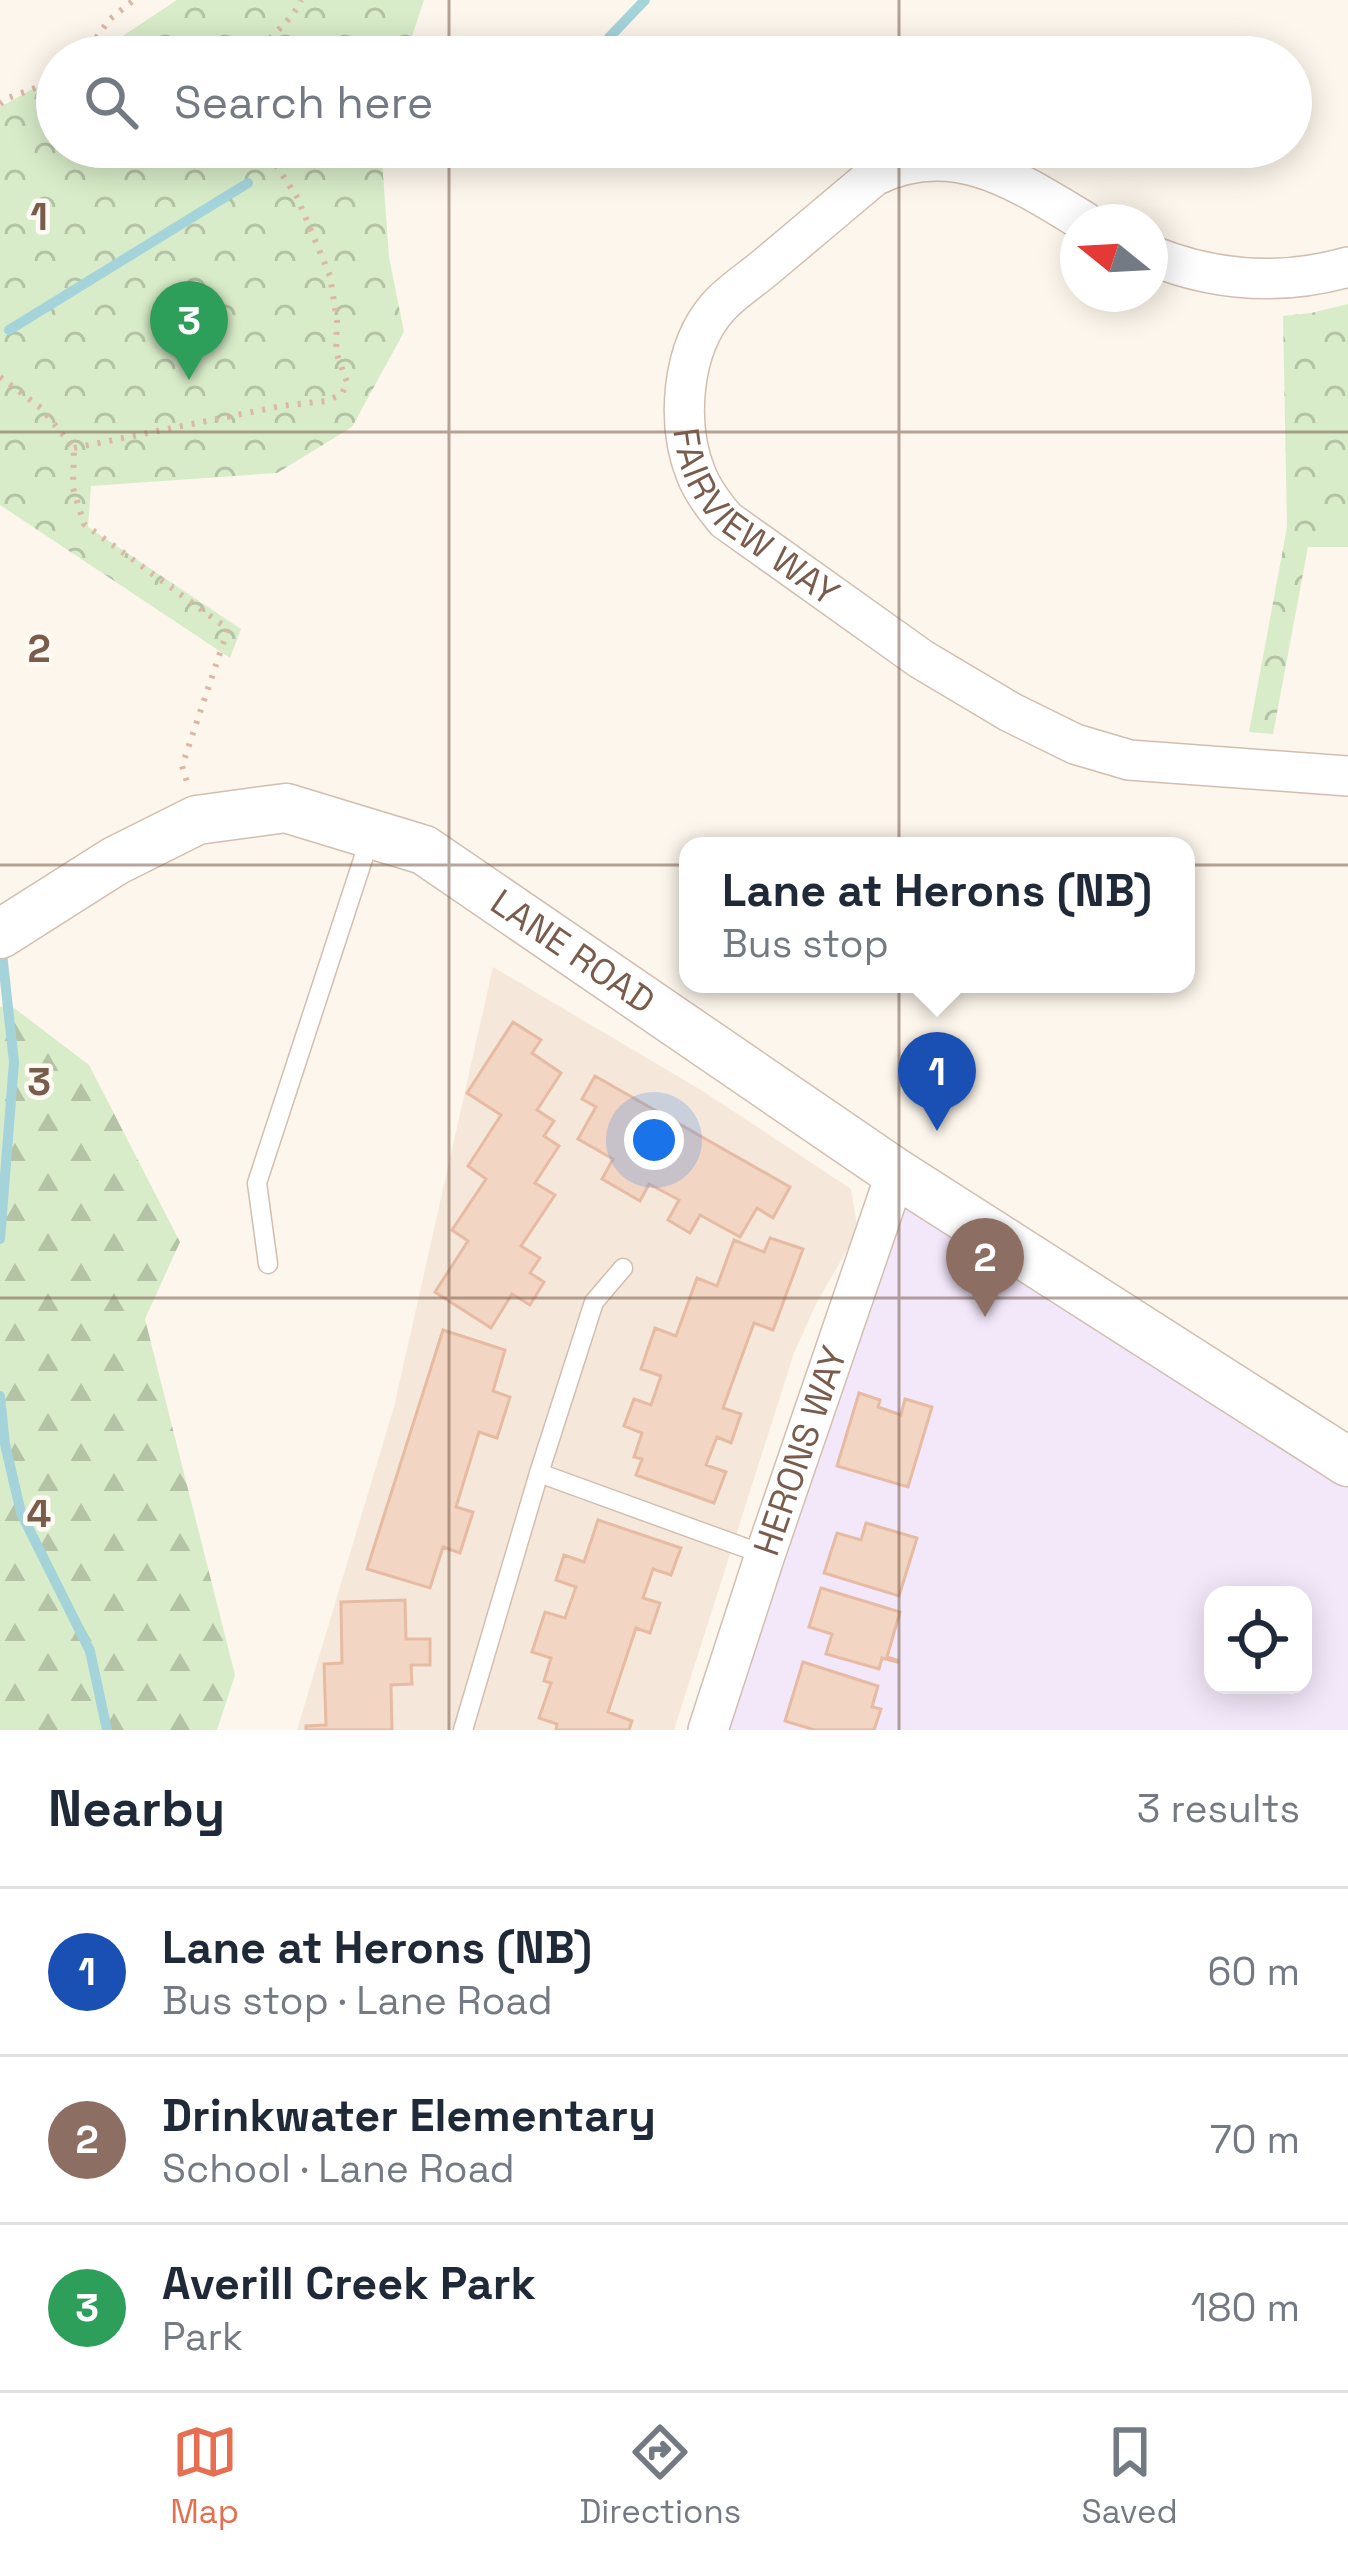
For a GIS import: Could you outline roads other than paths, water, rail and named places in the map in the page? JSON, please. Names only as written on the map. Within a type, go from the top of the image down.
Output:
[{"type":"street","name":"FAIRVIEW WAY","points":[[890,168],[874,176],[718,307],[698,340],[685,407],[694,472],[706,495],[726,520],[921,659],[1075,744],[1129,760],[1348,776]]},
{"type":"street","name":"FAIRVIEW WAY","points":[[981,168],[1060,207]]},
{"type":"street","points":[[1168,261],[1210,275],[1245,279],[1319,275],[1348,267]]},
{"type":"street","name":"LANE ROAD","points":[[0,934],[115,861],[197,820],[286,808],[424,850],[896,1173],[1348,1462]]},
{"type":"street","name":"HERONS WAY","points":[[708,1730],[896,1173]]},
{"type":"lane","points":[[268,1264],[257,1183],[371,833]]},
{"type":"lane","points":[[463,1730],[594,1302],[622,1268]]},
{"type":"lane","points":[[539,1473],[765,1555]]},
{"type":"waterway","points":[[610,36],[645,0]]},
{"type":"waterway","points":[[9,330],[248,183]]},
{"type":"waterway","points":[[0,1239],[14,1062],[1,944]]},
{"type":"waterway","points":[[0,1396],[21,1513],[90,1651],[107,1730]]},
{"type":"place","name":"Averill Creek Park","points":[[189,380]]},
{"type":"place","name":"Lane at Herons (NB)","points":[[937,1131]]},
{"type":"place","name":"Drinkwater Elementary","points":[[985,1317]]}]
